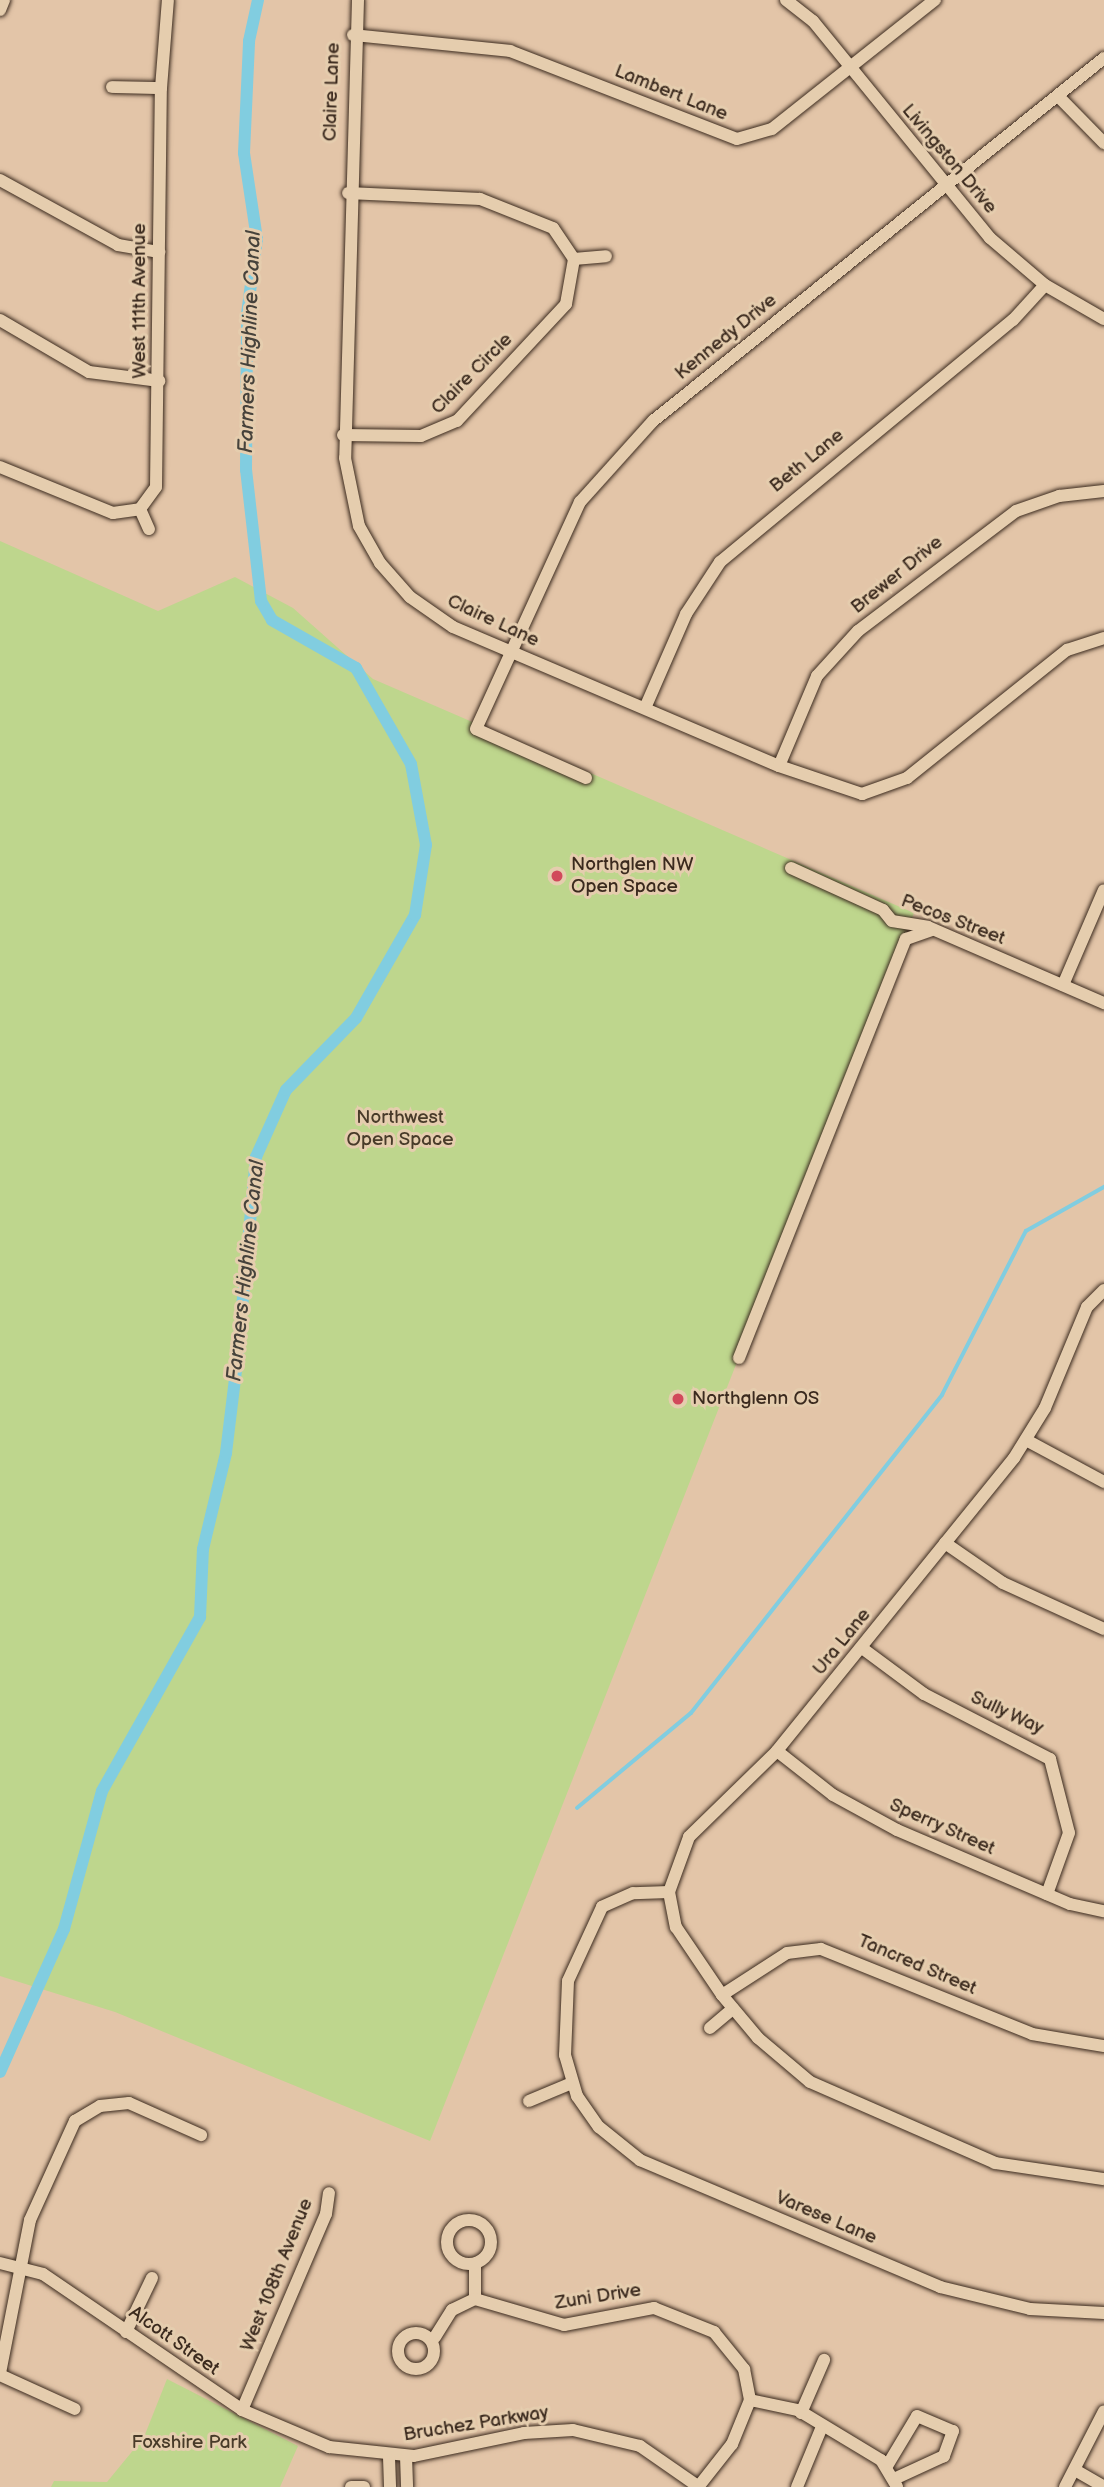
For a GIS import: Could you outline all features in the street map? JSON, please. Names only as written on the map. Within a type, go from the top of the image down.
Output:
[{"type":"street","points":[[0,10],[4,0]]},
{"type":"street","name":"West 111th Avenue","points":[[140,509],[156,488],[160,88],[168,0]]},
{"type":"street","name":"Claire Lane","points":[[358,0],[353,35],[342,435],[354,514],[380,563],[437,618],[510,652],[849,793],[890,788],[1067,650],[1104,638]]},
{"type":"street","name":"Livingston Drive","points":[[786,0],[813,20],[944,185],[998,246],[1045,285],[1104,319]]},
{"type":"street","name":"Lambert Lane","points":[[353,35],[510,51],[737,139],[772,129],[935,0]]},
{"type":"street","name":"Kennedy Drive","points":[[586,778],[476,729],[571,517],[610,463],[944,185],[1104,58]]},
{"type":"street","points":[[112,87],[160,88]]},
{"type":"street","points":[[1058,96],[1104,143]]},
{"type":"street","points":[[0,180],[118,246],[159,252]]},
{"type":"street","points":[[348,193],[480,199],[553,228],[574,259],[606,256]]},
{"type":"street","name":"Claire Circle","points":[[342,435],[421,436],[457,421],[566,304],[574,259]]},
{"type":"street","name":"Beth Lane","points":[[645,708],[686,614],[720,562],[1013,320],[1045,285]]},
{"type":"street","points":[[0,320],[89,372],[159,381]]},
{"type":"street","points":[[0,467],[107,512],[140,509],[149,529]]},
{"type":"street","name":"Brewer Drive","points":[[779,766],[817,676],[858,631],[1016,511],[1059,496],[1104,492]]},
{"type":"street","name":"Pecos Street","points":[[791,868],[883,910],[892,921],[932,930],[1104,1003]]},
{"type":"street","points":[[1063,985],[1104,890]]},
{"type":"street","points":[[739,1358],[906,939],[932,930]]},
{"type":"street","name":"Ura Lane","points":[[669,1892],[689,1838],[777,1751],[1026,1440],[1087,1307],[1104,1290]]},
{"type":"street","points":[[1026,1440],[1104,1482]]},
{"type":"street","points":[[945,1543],[1003,1583],[1104,1629]]},
{"type":"street","name":"Sully Way","points":[[862,1648],[924,1694],[1050,1759],[1069,1833],[1047,1894]]},
{"type":"street","name":"Sperry Street","points":[[777,1751],[873,1818],[1047,1894],[1104,1912]]},
{"type":"street","points":[[669,1892],[676,1927],[722,1995],[786,2064],[840,2099],[995,2163],[1052,2176],[1104,2179]]},
{"type":"street","name":"Varese Lane","points":[[669,1892],[619,1896],[593,1921],[564,2002],[572,2083],[598,2127],[640,2160],[940,2287],[1030,2309],[1104,2313]]},
{"type":"street","name":"Tancred Street","points":[[722,1995],[787,1953],[821,1949],[1032,2034],[1104,2046]]},
{"type":"street","points":[[710,2028],[733,2009]]},
{"type":"street","points":[[529,2101],[572,2083]]},
{"type":"street","points":[[75,2409],[0,2374],[34,2208],[65,2135],[82,2115],[129,2103],[201,2135]]},
{"type":"street","name":"West 108th Avenue","points":[[242,2410],[326,2214],[329,2193]]},
{"type":"street","name":"Alcott Street","points":[[0,2263],[22,2265],[242,2410],[329,2447]]},
{"type":"street","points":[[435,2337],[452,2310],[475,2298],[475,2265]]},
{"type":"street","points":[[127,2332],[152,2278]]},
{"type":"street","name":"Zuni Drive","points":[[475,2298],[564,2325],[639,2308],[667,2311],[722,2338],[744,2370],[750,2400]]},
{"type":"street","points":[[801,2413],[824,2360]]},
{"type":"street","points":[[699,2487],[732,2444],[750,2400],[801,2413],[821,2429],[887,2466],[895,2483],[944,2456],[953,2431],[917,2416],[887,2466]]},
{"type":"street","points":[[1065,2487],[1104,2410]]},
{"type":"street","points":[[797,2487],[821,2429]]},
{"type":"street","name":"Bruchez Parkway","points":[[329,2447],[389,2457],[406,2456],[524,2433],[573,2430],[640,2446],[699,2487]]},
{"type":"street","points":[[406,2456],[407,2487]]},
{"type":"street","points":[[389,2457],[390,2487]]},
{"type":"street","points":[[1075,2470],[1104,2487]]},
{"type":"street","points":[[351,2487],[364,2487]]},
{"type":"green space","name":"Northwest Open Space","points":[[0,541],[158,611],[235,577],[293,608],[373,679],[914,913],[430,2141],[115,2012],[0,1976]]},
{"type":"green space","name":"Foxshire Park","points":[[167,2379],[298,2446],[280,2487],[51,2487],[54,2481],[107,2482],[144,2437]]},
{"type":"waterway","name":"Farmers Highline Canal","points":[[0,2072],[64,1929],[102,1791],[200,1617],[203,1549],[226,1453],[256,1157],[286,1090],[356,1018],[415,915],[426,845],[411,764],[356,668],[272,620],[261,601],[246,470],[247,314],[257,239],[244,153],[249,41],[258,0]]},
{"type":"waterway","points":[[577,1808],[691,1713],[942,1395],[1026,1231],[1104,1187]]},
{"type":"place","name":"Northglen NW Open Space","points":[[557,876]]},
{"type":"place","name":"Northglenn OS","points":[[678,1399]]}]
